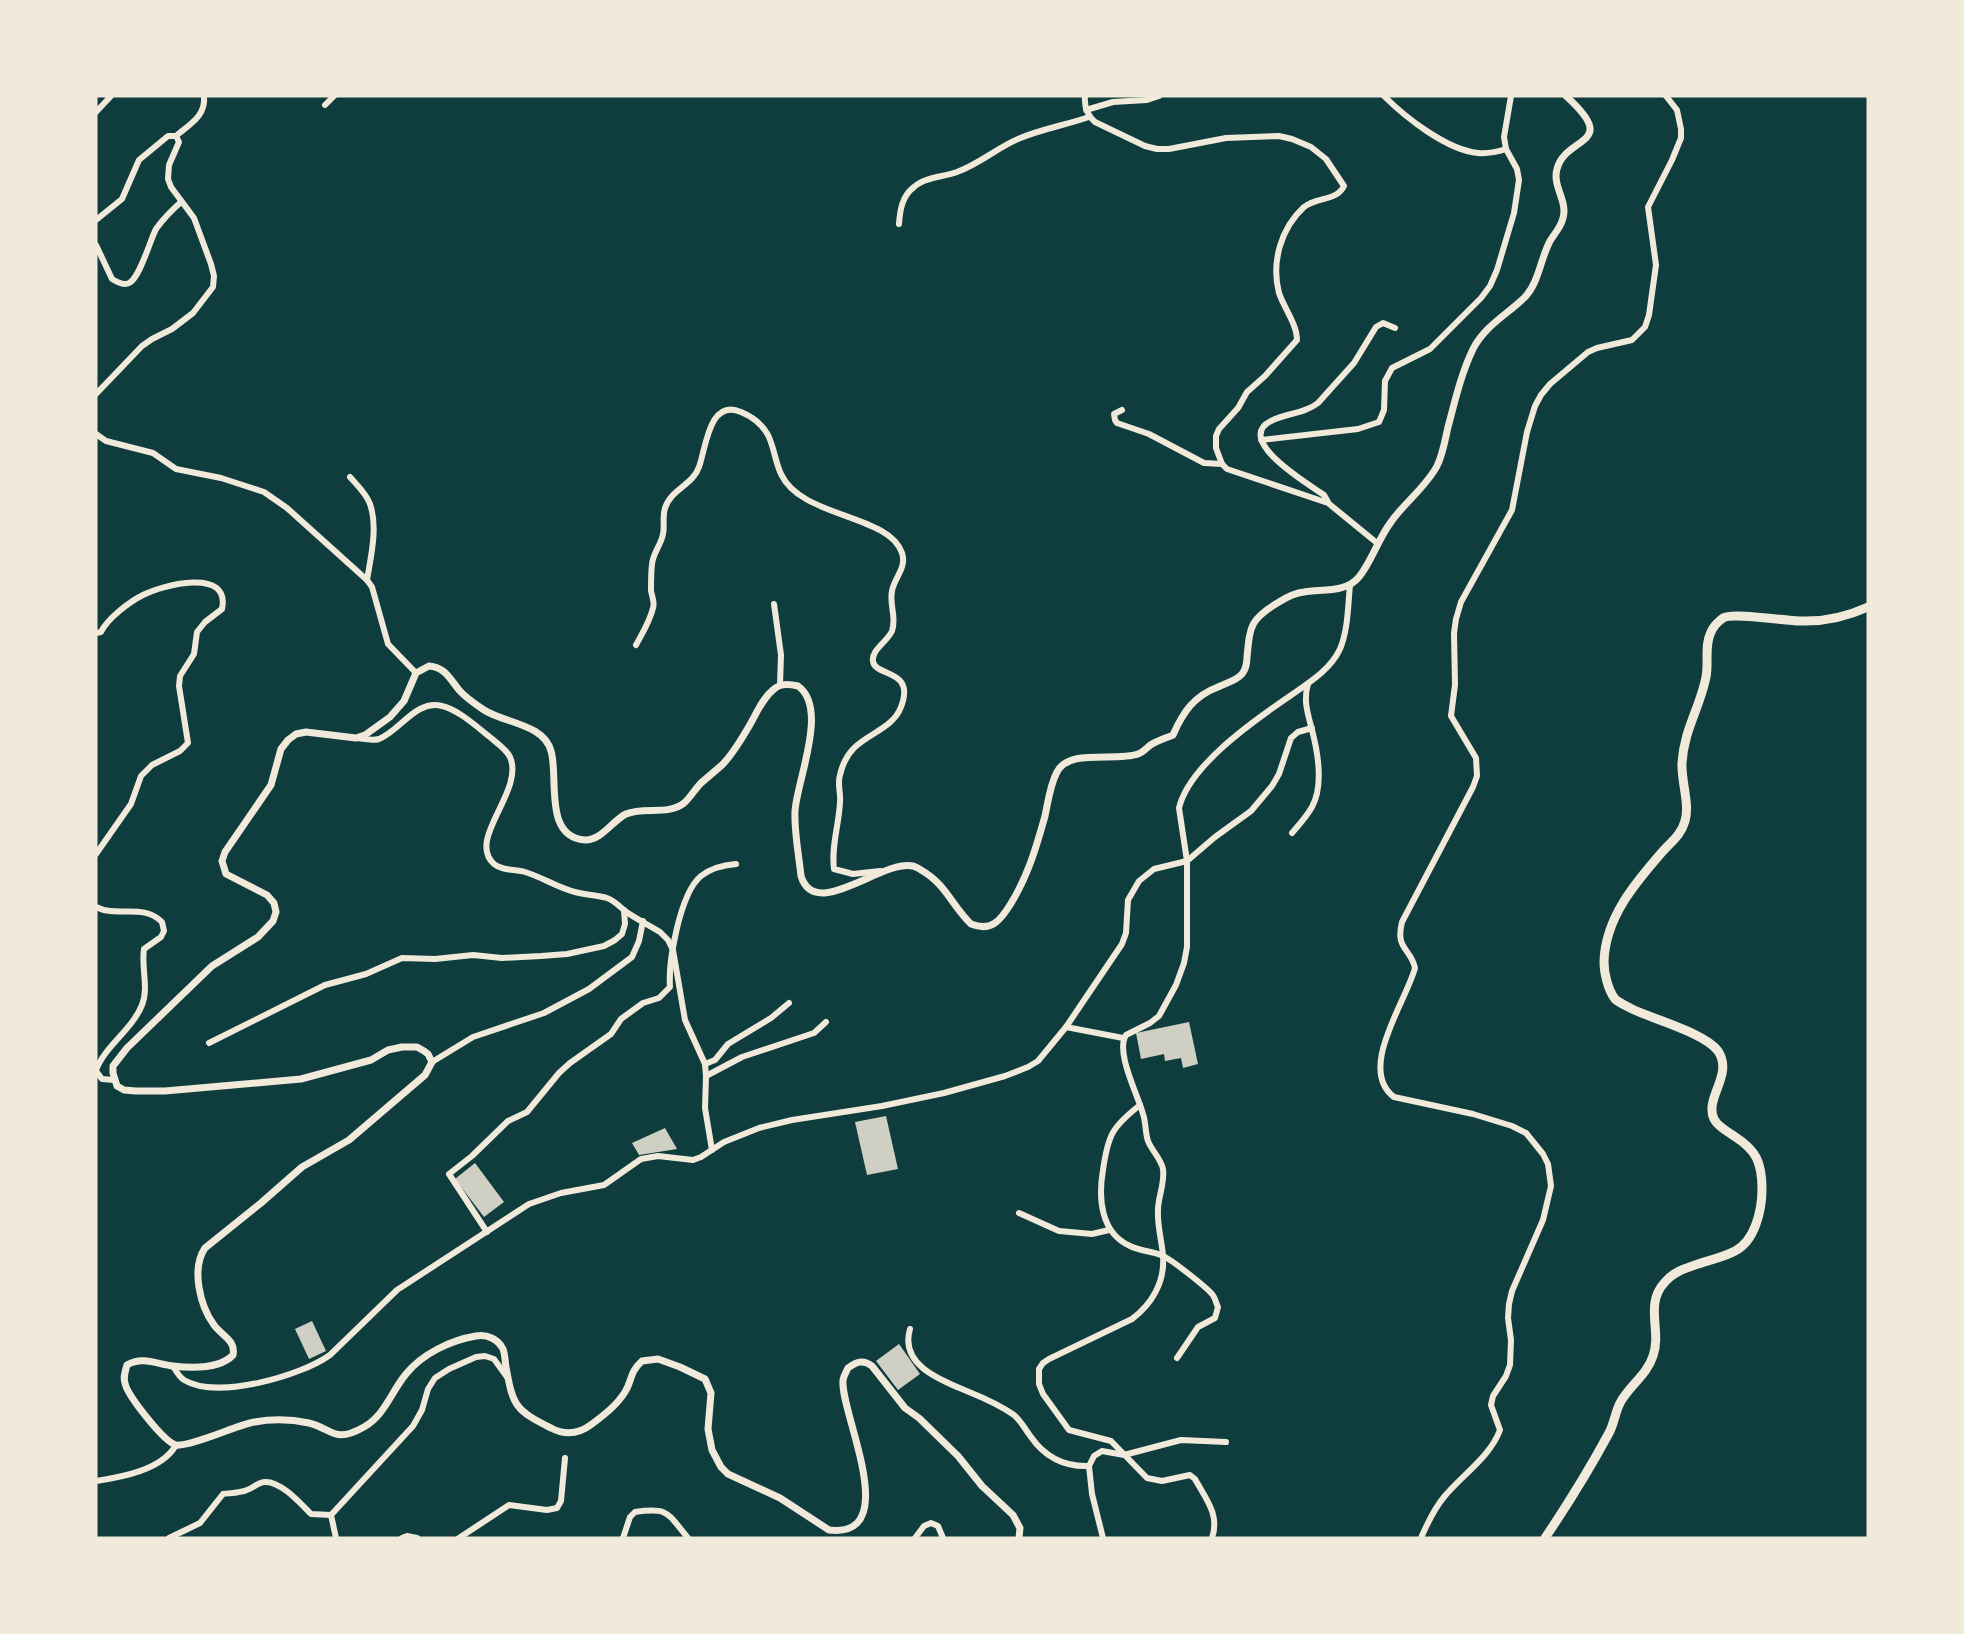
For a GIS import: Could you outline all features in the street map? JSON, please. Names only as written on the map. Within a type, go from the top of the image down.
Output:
[{"type":"highway","points":[[1545,1538],[1587,1474],[1611,1429],[1621,1402],[1646,1370],[1653,1357],[1656,1345],[1654,1303],[1658,1291],[1665,1281],[1680,1271],[1743,1246],[1755,1225],[1761,1201],[1762,1188],[1758,1159],[1750,1147],[1724,1130],[1713,1116],[1712,1107],[1723,1074],[1723,1062],[1718,1051],[1709,1043],[1685,1030],[1640,1012],[1616,999],[1608,985],[1604,969],[1607,937],[1614,917],[1635,884],[1678,837],[1687,815],[1681,768],[1688,726],[1706,678],[1708,641],[1711,630],[1724,618],[1733,615],[1817,621],[1852,615],[1868,606]]},
{"type":"street","points":[[96,112],[111,96]]},
{"type":"street","points":[[96,220],[122,199],[139,160],[168,136],[176,136],[203,111],[204,96]]},
{"type":"street","points":[[325,105],[334,96]]},
{"type":"street","points":[[1085,96],[1089,117],[1145,146],[1169,149],[1226,138],[1279,136],[1292,138],[1311,147],[1326,159],[1343,184],[1339,193],[1316,200],[1304,207],[1284,233],[1279,246],[1279,293],[1298,340],[1265,376],[1246,392],[1238,408],[1219,429],[1215,442],[1217,454],[1227,469],[1328,503],[1377,543]]},
{"type":"street","points":[[1086,110],[1113,102],[1147,100],[1159,96]]},
{"type":"street","points":[[1384,96],[1418,124],[1453,146],[1479,153],[1506,149]]},
{"type":"street","points":[[1262,440],[1358,429],[1379,422],[1384,411],[1385,381],[1392,368],[1430,349],[1472,308],[1490,286],[1506,245],[1519,180],[1506,149],[1505,130],[1512,96]]},
{"type":"street","points":[[1212,1538],[1216,1522],[1214,1515],[1195,1479],[1190,1475],[1162,1481],[1147,1478],[1105,1438],[1070,1430],[1043,1394],[1038,1377],[1043,1363],[1049,1359],[1140,1313],[1154,1296],[1162,1276],[1163,1255],[1158,1211],[1163,1171],[1147,1137],[1144,1114],[1127,1070],[1122,1044],[1126,1035],[1159,1016],[1176,985],[1187,947],[1187,861],[1179,808],[1181,800],[1205,765],[1226,744],[1308,684],[1326,667],[1340,648],[1350,585],[1363,570],[1395,516],[1437,466],[1460,382],[1473,349],[1492,324],[1529,292],[1563,218],[1564,205],[1556,180],[1558,166],[1562,159],[1584,140],[1590,129],[1588,119],[1566,96]]},
{"type":"street","points":[[1422,1538],[1442,1499],[1497,1439],[1500,1430],[1491,1405],[1493,1396],[1506,1377],[1510,1365],[1509,1304],[1512,1290],[1543,1220],[1551,1186],[1551,1174],[1543,1154],[1526,1132],[1473,1114],[1394,1097],[1385,1090],[1381,1082],[1380,1069],[1382,1051],[1415,968],[1414,960],[1402,946],[1400,930],[1427,871],[1477,776],[1476,758],[1451,716],[1455,685],[1456,619],[1461,602],[1512,510],[1527,432],[1535,406],[1550,384],[1597,348],[1632,340],[1645,327],[1649,315],[1656,265],[1648,207],[1672,160],[1681,129],[1677,111],[1666,96]]},
{"type":"street","points":[[899,224],[904,198],[914,187],[925,181],[959,172],[1018,139],[1089,117]]},
{"type":"street","points":[[96,394],[142,346],[172,329],[193,313],[213,287],[214,276],[194,218],[171,187],[168,179],[169,165],[178,142],[176,136]]},
{"type":"street","points":[[96,245],[111,279],[129,284],[146,255],[156,229],[170,211],[181,202]]},
{"type":"street","points":[[1328,503],[1324,495],[1265,450],[1262,428],[1270,421],[1311,408],[1322,400],[1354,363],[1376,327],[1383,323],[1395,328]]},
{"type":"street","points":[[636,645],[645,630],[654,606],[651,591],[651,564],[663,538],[665,505],[670,496],[687,483],[698,470],[706,439],[720,413],[727,409],[735,409],[762,425],[768,434],[781,476],[788,485],[815,505],[879,530],[890,537],[901,550],[903,563],[891,594],[894,618],[892,631],[872,659],[876,667],[899,678],[904,690],[903,700],[894,720],[864,739],[852,750],[844,764],[839,778],[840,802],[832,853],[834,869],[853,874],[914,866],[939,882],[971,924],[986,928],[995,924],[1004,914],[1026,876],[1034,857],[1053,783],[1061,766],[1076,758],[1118,758],[1137,755],[1144,752],[1150,745],[1173,735],[1194,700],[1242,674],[1246,666],[1250,629],[1259,616],[1296,593],[1350,585]]},
{"type":"street","points":[[1122,410],[1114,414],[1114,420],[1117,423],[1149,434],[1204,463],[1222,464]]},
{"type":"street","points":[[96,434],[106,441],[153,453],[176,469],[221,478],[264,492],[287,508],[368,580],[388,644],[416,673]]},
{"type":"street","points":[[350,477],[364,492],[370,503],[373,518],[368,580]]},
{"type":"street","points":[[96,633],[101,632],[106,622],[142,595],[159,589],[195,582],[210,584],[216,588],[223,602],[222,609],[205,622],[197,632],[194,654],[180,676],[179,686],[188,743],[180,751],[146,770],[141,776],[131,804],[96,854]]},
{"type":"street","points":[[774,604],[781,655],[780,685]]},
{"type":"street","points":[[356,738],[373,731],[390,717],[404,701],[416,673],[429,666],[443,669],[460,691],[483,710],[543,736],[551,751],[557,818],[567,833],[575,838],[586,840],[594,838],[625,815],[646,810],[669,809],[685,802],[701,783],[724,764],[766,697],[780,685],[798,686],[804,690],[810,706],[808,755],[795,812],[804,884],[808,890],[825,894],[847,887],[880,871]]},
{"type":"street","points":[[1292,833],[1313,805],[1318,786],[1318,768],[1312,728],[1305,700],[1308,684]]},
{"type":"street","points":[[432,1062],[424,1050],[417,1047],[402,1047],[388,1050],[371,1060],[301,1079],[181,1090],[136,1091],[124,1090],[117,1086],[113,1066],[128,1048],[212,966],[258,937],[273,921],[276,912],[274,903],[267,895],[226,874],[222,861],[225,852],[271,785],[281,749],[288,740],[296,734],[306,732],[369,740],[379,739],[417,710],[433,704],[444,706],[461,716],[509,755],[512,776],[508,793],[488,832],[489,856],[495,865],[534,874],[574,892],[608,898],[660,932],[673,950],[685,1020],[705,1064],[705,1107],[712,1150]]},
{"type":"street","points":[[173,1366],[183,1379],[191,1383],[231,1387],[274,1378],[322,1362],[397,1290],[529,1204],[561,1192],[604,1185],[641,1159],[658,1156],[693,1160],[724,1142],[759,1128],[944,1093],[1017,1072],[1038,1060],[1066,1027],[1122,944],[1126,933],[1128,900],[1139,881],[1154,870],[1187,861],[1251,811],[1279,774],[1291,738],[1298,732],[1312,728]]},
{"type":"street","points":[[487,1232],[449,1174],[472,1156],[508,1121],[527,1112],[559,1073],[611,1034],[621,1019],[643,1003],[659,998],[670,987],[669,962],[682,912],[696,881],[709,871],[736,864]]},
{"type":"street","points":[[96,907],[110,911],[134,910],[151,915],[162,922],[164,932],[144,949],[145,993],[142,1005],[102,1059],[97,1073],[106,1081],[114,1080]]},
{"type":"street","points":[[210,1043],[325,985],[366,974],[402,958],[435,959],[473,955],[502,958],[541,956],[567,954],[604,946],[622,934],[625,924],[624,910]]},
{"type":"street","points":[[643,921],[639,941],[632,957],[589,989],[544,1013],[473,1037],[432,1062],[425,1075],[349,1140],[302,1167],[205,1248],[199,1257],[198,1266],[203,1301],[216,1328],[235,1348],[233,1355],[222,1363],[196,1366],[173,1366],[144,1360],[134,1361],[126,1365],[124,1374],[128,1393],[169,1442],[176,1445],[189,1443],[240,1425],[267,1421],[301,1422],[330,1433],[347,1434],[372,1421],[386,1406],[406,1374],[423,1358],[440,1348],[478,1336],[493,1338],[503,1349],[509,1380],[520,1412],[557,1432],[570,1433],[582,1431],[617,1402],[626,1391],[631,1374],[642,1361],[658,1359],[705,1379],[711,1393],[708,1429],[712,1450],[721,1467],[728,1474],[780,1498],[822,1526],[837,1531],[846,1529],[860,1519],[866,1500],[860,1452],[843,1381],[848,1368],[861,1361],[867,1362],[905,1408],[919,1418],[958,1456],[982,1486],[1013,1515],[1020,1528],[1019,1538]]},
{"type":"street","points":[[705,1064],[716,1060],[728,1044],[789,1003]]},
{"type":"street","points":[[706,1076],[752,1053],[814,1033],[826,1022]]},
{"type":"street","points":[[1066,1027],[1123,1038]]},
{"type":"street","points":[[1140,1105],[1113,1129],[1105,1155],[1102,1198],[1109,1230],[1120,1240],[1131,1247],[1163,1255],[1212,1294],[1218,1307],[1215,1318],[1198,1327],[1177,1358]]},
{"type":"street","points":[[1019,1213],[1059,1231],[1092,1234],[1109,1230]]},
{"type":"street","points":[[910,1329],[907,1340],[916,1361],[931,1375],[1014,1415],[1041,1449],[1056,1460],[1076,1466],[1089,1466]]},
{"type":"street","points":[[331,1515],[413,1426],[422,1410],[425,1395],[435,1378],[465,1362],[485,1356],[498,1363],[509,1380]]},
{"type":"street","points":[[1103,1538],[1092,1494],[1089,1466],[1094,1456],[1102,1451],[1125,1455],[1181,1440],[1226,1442]]},
{"type":"street","points":[[96,1481],[128,1474],[152,1465],[173,1451],[176,1445]]},
{"type":"street","points":[[459,1538],[509,1505],[547,1510],[557,1508],[561,1501],[565,1458]]},
{"type":"street","points":[[169,1538],[200,1523],[223,1494],[249,1490],[265,1482],[280,1487],[311,1514],[331,1515]]},
{"type":"street","points":[[623,1538],[634,1512],[650,1510],[664,1511],[670,1515],[688,1538]]},
{"type":"street","points":[[331,1515],[336,1538]]},
{"type":"street","points":[[915,1538],[924,1526],[931,1522],[938,1526],[943,1538]]},
{"type":"street","points":[[402,1538],[407,1536],[417,1538]]},
{"type":"building","points":[[1189,1022],[1198,1064],[1183,1068],[1181,1058],[1165,1061],[1164,1054],[1141,1059],[1136,1033]]},
{"type":"building","points":[[886,1116],[898,1169],[867,1175],[855,1122]]},
{"type":"building","points":[[665,1128],[677,1149],[639,1155],[632,1143]]},
{"type":"building","points":[[475,1163],[504,1202],[484,1217],[455,1179]]},
{"type":"building","points":[[312,1321],[326,1351],[309,1359],[295,1329]]},
{"type":"building","points":[[899,1344],[920,1374],[898,1390],[876,1361]]}]
